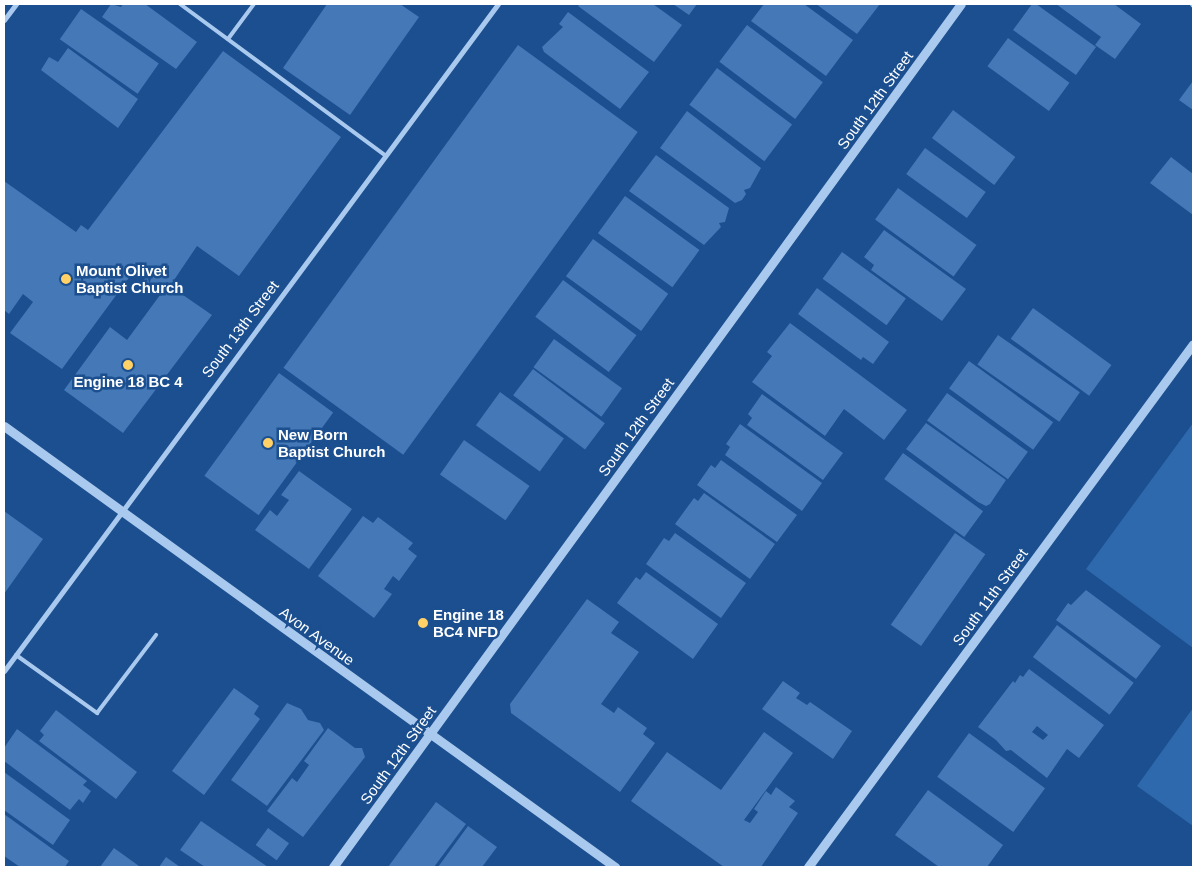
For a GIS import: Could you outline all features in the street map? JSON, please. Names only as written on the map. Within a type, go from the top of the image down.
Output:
[{"type":"street","points":[[4,20],[16,4]]},
{"type":"street","name":"South 13th Street","points":[[4,671],[498,4]]},
{"type":"street","name":"South 12th Street","points":[[333,867],[962,4]]},
{"type":"street","name":"South 11th Street","points":[[808,867],[1193,344]]},
{"type":"street","name":"Avon Avenue","points":[[4,426],[615,867]]},
{"type":"lane","points":[[180,4],[385,155]]},
{"type":"lane","points":[[228,39],[254,4]]},
{"type":"lane","points":[[16,655],[97,714],[156,635]]},
{"type":"shaded area","points":[[1193,423],[1193,648],[1086,569]]},
{"type":"shaded area","points":[[1193,708],[1193,826],[1137,786]]},
{"type":"building","points":[[111,4],[121,7],[123,4],[145,4],[197,42],[176,69],[102,17]]},
{"type":"building","points":[[327,4],[400,4],[419,17],[350,115],[283,68]]},
{"type":"building","points":[[580,4],[653,4],[682,25],[654,62],[578,6]]},
{"type":"building","points":[[673,4],[697,4],[689,15]]},
{"type":"building","points":[[764,4],[804,4],[853,40],[826,76],[751,21]]},
{"type":"building","points":[[816,4],[880,4],[857,34]]},
{"type":"building","points":[[1032,4],[1036,4],[1096,47],[1076,75],[1013,30]]},
{"type":"building","points":[[1056,4],[1114,4],[1141,24],[1115,59],[1095,45],[1101,37]]},
{"type":"building","points":[[81,9],[159,63],[138,94],[60,39]]},
{"type":"building","points":[[568,12],[649,72],[620,109],[544,52],[542,47],[563,27],[559,24]]},
{"type":"building","points":[[747,25],[823,82],[795,119],[719,62]]},
{"type":"building","points":[[1008,38],[1069,83],[1049,111],[987,66]]},
{"type":"building","points":[[518,45],[638,132],[403,455],[283,368]]},
{"type":"building","points":[[68,48],[138,99],[118,128],[41,70],[49,57],[58,62]]},
{"type":"building","points":[[223,51],[341,137],[239,276],[197,246],[170,286],[212,315],[123,433],[64,390],[110,327],[127,340],[160,295],[142,282],[150,272],[139,264],[62,369],[10,333],[33,302],[23,294],[9,314],[4,310],[4,181],[76,232],[81,225],[88,230]]},
{"type":"building","points":[[717,68],[792,125],[764,161],[689,105]]},
{"type":"building","points":[[1193,81],[1193,110],[1179,100]]},
{"type":"building","points":[[953,110],[1015,157],[994,185],[932,138]]},
{"type":"building","points":[[687,111],[761,168],[750,188],[744,190],[746,194],[742,200],[735,203],[660,148]]},
{"type":"building","points":[[925,148],[986,192],[967,218],[906,174]]},
{"type":"building","points":[[656,155],[729,208],[725,222],[719,223],[721,227],[704,245],[629,191]]},
{"type":"building","points":[[1171,157],[1193,174],[1193,215],[1150,183]]},
{"type":"building","points":[[898,188],[976,245],[954,277],[875,220]]},
{"type":"building","points":[[625,196],[699,250],[672,287],[598,233]]},
{"type":"building","points":[[884,230],[966,289],[942,321],[871,270],[874,265],[864,257]]},
{"type":"building","points":[[593,239],[668,294],[641,331],[566,276]]},
{"type":"building","points":[[842,252],[906,298],[887,325],[823,279]]},
{"type":"building","points":[[563,280],[636,335],[609,372],[535,317]]},
{"type":"building","points":[[817,288],[889,342],[873,364],[863,357],[861,360],[798,314]]},
{"type":"building","points":[[1033,308],[1111,365],[1089,396],[1011,339]]},
{"type":"building","points":[[790,323],[907,410],[884,440],[844,409],[825,436],[752,382],[772,356],[767,352]]},
{"type":"building","points":[[998,335],[1080,392],[1059,422],[977,364]]},
{"type":"building","points":[[554,339],[622,388],[601,417],[533,367]]},
{"type":"building","points":[[969,361],[1053,422],[1033,450],[949,389]]},
{"type":"building","points":[[533,369],[605,423],[585,450],[513,395]]},
{"type":"building","name":"New Born Baptist Church","points":[[279,373],[333,412],[259,515],[204,476]]},
{"type":"building","points":[[500,392],[564,438],[540,472],[476,425]]},
{"type":"building","points":[[947,393],[1028,452],[1008,479],[927,421]]},
{"type":"building","points":[[762,394],[843,453],[823,480],[747,425],[752,418],[748,414]]},
{"type":"building","points":[[926,423],[1006,480],[990,504],[986,506],[978,502],[906,449]]},
{"type":"building","points":[[740,424],[822,483],[802,511],[725,455],[730,447],[726,444]]},
{"type":"building","points":[[464,440],[530,486],[505,520],[440,474]]},
{"type":"building","points":[[903,453],[983,511],[964,537],[884,479]]},
{"type":"building","points":[[721,460],[797,515],[777,542],[697,485],[711,465],[715,468]]},
{"type":"building","points":[[299,471],[352,509],[309,569],[255,530],[270,510],[277,516],[289,500],[281,495]]},
{"type":"building","points":[[704,493],[775,544],[750,579],[675,524],[694,498],[698,501]]},
{"type":"building","points":[[4,511],[43,539],[4,594]]},
{"type":"building","points":[[363,516],[373,523],[378,517],[413,543],[408,549],[417,556],[399,581],[393,576],[384,589],[392,594],[374,618],[318,576]]},
{"type":"building","points":[[675,533],[746,583],[721,618],[646,564],[664,538],[669,541]]},
{"type":"building","points":[[955,533],[985,554],[921,646],[891,625]]},
{"type":"building","points":[[646,572],[718,624],[693,659],[617,603],[636,577],[640,580]]},
{"type":"building","points":[[1086,590],[1161,646],[1136,679],[1056,620],[1068,603],[1071,605]]},
{"type":"building","points":[[587,599],[619,622],[611,633],[639,652],[601,704],[614,713],[618,707],[647,728],[643,734],[655,743],[620,792],[511,713],[510,704]]},
{"type":"building","points":[[1057,625],[1134,683],[1110,715],[1033,657]]},
{"type":"building","points":[[1029,669],[1104,725],[1079,758],[1067,749],[1047,778],[1011,750],[1006,751],[996,740],[978,727],[1013,681],[1015,683],[1020,675],[1023,677]],"holes":[[[1037,726],[1048,735],[1043,740],[1032,732]]]},
{"type":"building","points":[[783,681],[800,693],[796,698],[807,705],[810,702],[852,731],[833,759],[762,709]]},
{"type":"building","points":[[234,688],[259,706],[254,714],[260,719],[204,795],[172,771]]},
{"type":"building","points":[[287,703],[301,709],[308,720],[320,723],[324,730],[267,806],[231,780]]},
{"type":"building","points":[[56,710],[137,772],[116,799],[39,741],[44,735],[40,731]]},
{"type":"building","points":[[328,728],[355,748],[362,748],[365,757],[303,837],[267,811],[292,778],[297,782],[309,765],[304,761]]},
{"type":"building","points":[[17,729],[87,781],[83,785],[91,791],[83,803],[79,799],[70,810],[4,761],[4,748]]},
{"type":"building","points":[[764,732],[793,753],[744,820],[750,823],[758,812],[754,809],[766,791],[771,795],[776,787],[795,801],[789,807],[798,813],[761,867],[724,867],[631,801],[667,752],[721,790]]},
{"type":"building","points":[[969,733],[1045,788],[1013,832],[937,777]]},
{"type":"building","points":[[4,772],[70,820],[53,845],[4,810]]},
{"type":"building","points":[[928,790],[1003,845],[987,867],[939,867],[895,835]]},
{"type":"building","points":[[436,802],[466,824],[434,867],[388,867]]},
{"type":"building","points":[[4,814],[69,861],[65,867],[20,867],[4,856]]},
{"type":"building","points":[[201,821],[268,867],[205,867],[180,850]]},
{"type":"building","points":[[468,826],[497,847],[482,867],[438,867]]},
{"type":"building","points":[[268,828],[289,843],[277,860],[256,845]]},
{"type":"building","points":[[114,848],[139,866],[100,867]]},
{"type":"building","points":[[166,857],[180,867],[159,867]]},
{"type":"place","name":"Mount Olivet Baptist Church","points":[[66,279]]},
{"type":"place","name":"Engine 18 BC 4","points":[[128,365]]},
{"type":"place","name":"New Born Baptist Church","points":[[268,443]]},
{"type":"place","name":"Engine 18 BC4 NFD","points":[[423,623]]}]
